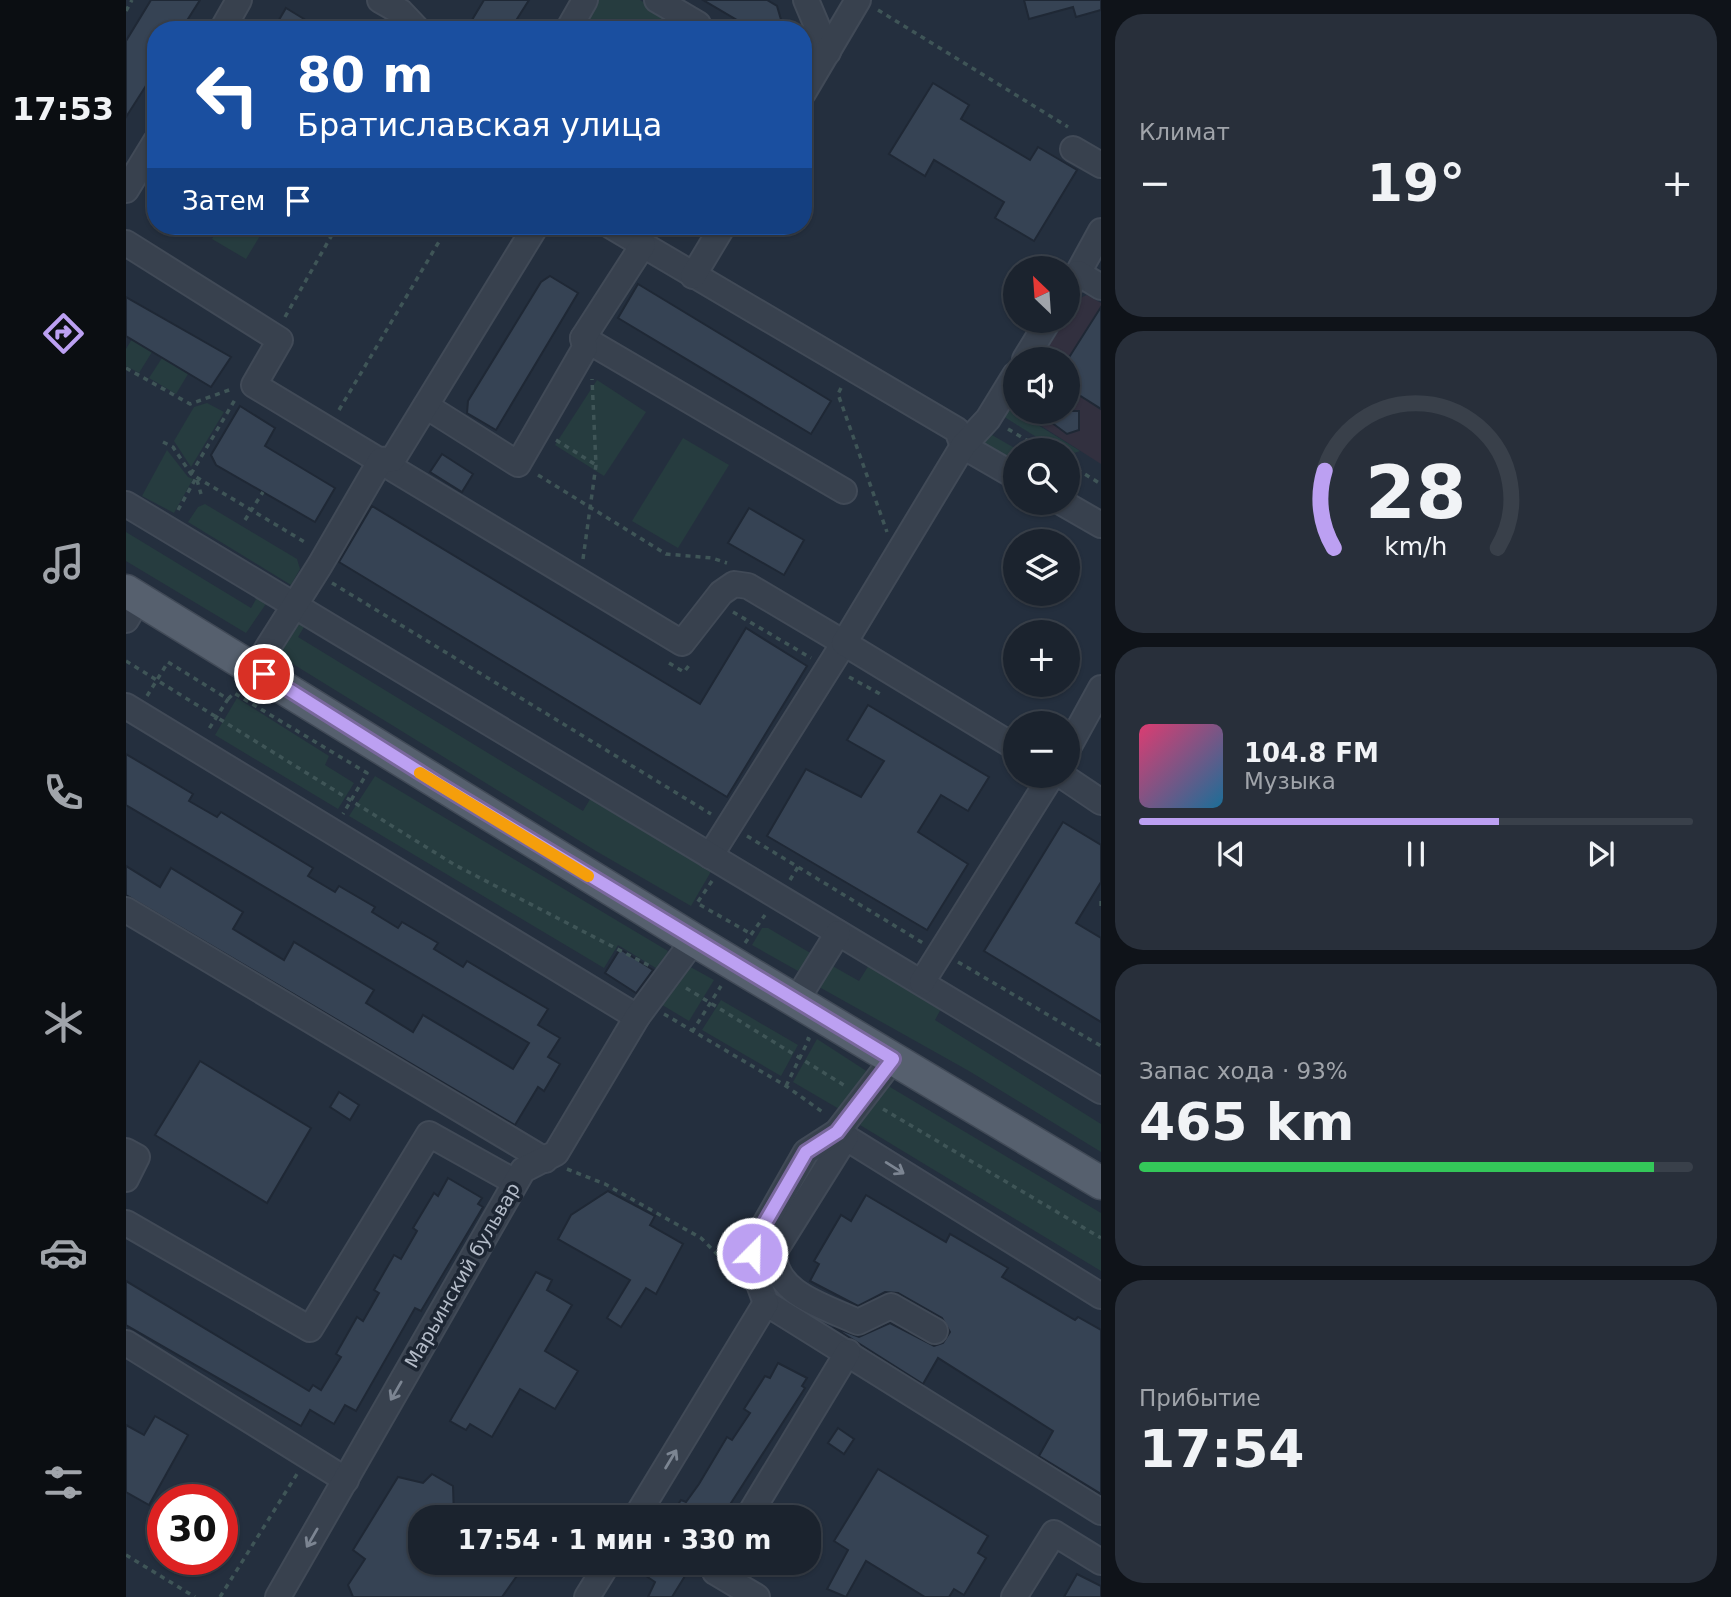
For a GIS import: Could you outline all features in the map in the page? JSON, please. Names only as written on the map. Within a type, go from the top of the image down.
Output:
[{"type":"main road","points":[[130,603],[255,668],[694,940],[1101,1183]]},
{"type":"street","points":[[227,21],[239,0]]},
{"type":"street","points":[[380,0],[401,12],[410,21]]},
{"type":"street","points":[[573,21],[585,0]]},
{"type":"street","points":[[657,0],[693,21]]},
{"type":"street","points":[[806,0],[828,52]]},
{"type":"street","points":[[812,78],[828,52],[866,4]]},
{"type":"street","points":[[126,190],[147,156]]},
{"type":"street","points":[[1080,268],[1101,231]]},
{"type":"street","points":[[255,668],[381,460],[393,458],[530,235]]},
{"type":"street","points":[[627,235],[692,276],[957,430],[962,446],[1003,469]]},
{"type":"street","points":[[692,276],[717,235]]},
{"type":"street","points":[[126,243],[280,340],[254,385],[381,460],[575,581],[682,643],[721,593],[734,584],[748,586],[1003,740]]},
{"type":"street","points":[[426,406],[518,464],[584,343],[643,244]]},
{"type":"street","points":[[1080,282],[1101,287]]},
{"type":"street","points":[[584,343],[844,491]]},
{"type":"street","points":[[717,859],[729,825],[844,643],[962,446],[988,419],[1003,395]]},
{"type":"street","points":[[126,504],[1101,1091]]},
{"type":"street","points":[[1080,513],[1101,525]]},
{"type":"street","points":[[1080,726],[1101,688]]},
{"type":"street","points":[[132,710],[333,831],[642,1010]]},
{"type":"street","points":[[922,982],[1044,788]]},
{"type":"street","points":[[1080,788],[1101,802]]},
{"type":"street","points":[[126,910],[545,1160]]},
{"type":"street","points":[[796,1001],[838,933]]},
{"type":"street","name":"Марьинский бульвар","points":[[278,1597],[515,1182],[523,1170],[556,1153],[642,1010],[694,940]]},
{"type":"street","points":[[893,1059],[864,1097],[842,1134],[774,1252],[774,1264],[782,1282],[858,1322],[891,1306],[935,1331]]},
{"type":"street","points":[[126,1223],[310,1329],[429,1134],[515,1182]]},
{"type":"street","points":[[842,1134],[1101,1296]]},
{"type":"street","points":[[842,1134],[806,1152],[755,1240],[753,1268],[766,1304],[848,1352],[1101,1512]]},
{"type":"street","points":[[126,1151],[137,1157],[126,1179]]},
{"type":"street","points":[[643,1505],[766,1304]]},
{"type":"street","points":[[126,1343],[346,1479]]},
{"type":"street","points":[[755,1505],[848,1352]]},
{"type":"street","points":[[1014,1597],[1054,1533],[1101,1562]]},
{"type":"street","points":[[587,1597],[601,1575]]},
{"type":"street","points":[[720,1575],[757,1597]]},
{"type":"path","points":[[126,11],[132,0]]},
{"type":"path","points":[[866,4],[1071,129],[1086,156]]},
{"type":"path","points":[[274,336],[332,235]]},
{"type":"path","points":[[328,428],[440,240]]},
{"type":"path","points":[[575,581],[584,557],[596,465],[593,386],[584,343]]},
{"type":"path","points":[[126,368],[190,404],[232,389],[239,377]]},
{"type":"path","points":[[844,383],[838,394],[889,538]]},
{"type":"path","points":[[191,474],[239,392],[232,389]]},
{"type":"path","points":[[988,419],[1022,438]]},
{"type":"path","points":[[538,429],[596,465]]},
{"type":"path","points":[[163,442],[173,447],[196,478],[309,545],[314,543]]},
{"type":"path","points":[[518,464],[666,554],[712,558],[733,566],[734,584]]},
{"type":"path","points":[[1080,471],[1101,484]]},
{"type":"path","points":[[196,478],[201,494]]},
{"type":"path","points":[[245,520],[263,492]]},
{"type":"path","points":[[126,661],[455,865],[615,946],[667,976],[1101,1238]]},
{"type":"path","points":[[132,710],[158,680],[168,662],[228,699]]},
{"type":"path","points":[[198,748],[234,693],[368,773],[333,831]]},
{"type":"path","points":[[729,825],[940,953],[1101,1046]]},
{"type":"path","points":[[717,859],[697,904],[751,934]]},
{"type":"path","points":[[720,986],[732,993]]},
{"type":"path","points":[[642,1010],[786,1086],[824,1112],[842,1134]]},
{"type":"path","points":[[786,1086],[809,1039],[798,1033]]},
{"type":"path","points":[[545,1160],[605,1185],[701,1237],[738,1275]]},
{"type":"path","points":[[220,1597],[309,1456]]},
{"type":"path","points":[[126,1555],[195,1597]]},
{"type":"shaded area","points":[[1087,295],[1101,303],[1101,464],[1080,451],[1080,438],[1060,438],[1038,424],[1080,424],[1080,347],[1048,347],[1057,333],[1080,333],[1080,298]]},
{"type":"green space","points":[[598,0],[640,0],[673,21],[585,21]]},
{"type":"green space","points":[[214,235],[261,235],[246,259],[212,239]]},
{"type":"green space","points":[[132,339],[152,352],[139,373],[126,366],[126,349]]},
{"type":"green space","points":[[162,358],[188,374],[176,394],[149,378]]},
{"type":"green space","points":[[597,380],[646,412],[604,476],[555,445]]},
{"type":"green space","points":[[207,403],[224,412],[191,467],[174,441],[194,407]]},
{"type":"green space","points":[[1016,424],[1036,424],[1059,438],[1038,438]]},
{"type":"green space","points":[[985,431],[1003,441],[1003,459],[977,444]]},
{"type":"green space","points":[[683,438],[729,465],[678,548],[632,521]]},
{"type":"green space","points":[[167,450],[188,477],[193,479],[174,513],[142,496]]},
{"type":"green space","points":[[205,504],[297,559],[300,569],[291,585],[188,522],[198,507]]},
{"type":"green space","points":[[126,532],[251,608],[259,594],[268,601],[246,633],[126,561]]},
{"type":"green space","points":[[294,617],[307,622],[298,637],[583,811],[592,796],[713,868],[691,906],[596,851],[280,656],[276,650]]},
{"type":"green space","points":[[237,698],[329,756],[325,765],[354,783],[338,809],[215,735]]},
{"type":"green space","points":[[375,776],[668,951],[659,970],[618,945],[604,968],[349,816]]},
{"type":"green space","points":[[762,928],[768,928],[812,954],[798,971],[752,945]]},
{"type":"green space","points":[[685,964],[714,980],[689,1021],[659,1003]]},
{"type":"green space","points":[[829,964],[859,981],[869,965],[942,1007],[935,1020],[1101,1124],[1101,1152],[969,1071],[821,988],[820,982]]},
{"type":"green space","points":[[721,1000],[798,1045],[781,1076],[702,1030]]},
{"type":"green space","points":[[817,1039],[871,1074],[846,1113],[793,1082]]},
{"type":"green space","points":[[885,1084],[1101,1213],[1101,1271],[860,1125]]},
{"type":"building","points":[[151,0],[200,0],[187,21],[147,21],[147,84],[126,117],[126,41]]},
{"type":"building","points":[[484,0],[529,0],[516,21],[471,21]]},
{"type":"building","points":[[703,0],[767,0],[777,6],[781,21],[739,21]]},
{"type":"building","points":[[1024,0],[1101,0],[1101,10],[1076,17],[1073,7],[1029,19]]},
{"type":"building","points":[[286,8],[307,21],[278,21]]},
{"type":"building","points":[[933,83],[969,105],[961,119],[1030,160],[1038,147],[1077,170],[1034,241],[995,218],[1004,202],[934,160],[925,176],[889,154]]},
{"type":"building","points":[[550,276],[578,293],[496,430],[467,413],[468,401],[541,282]]},
{"type":"building","points":[[638,284],[831,401],[811,434],[618,318]]},
{"type":"building","points":[[126,297],[231,357],[211,387],[126,336]]},
{"type":"building","points":[[1101,307],[1101,409],[1080,396],[1080,347],[1076,347]]},
{"type":"building","points":[[240,406],[275,428],[265,446],[335,488],[315,522],[216,465],[211,455]]},
{"type":"building","points":[[1054,424],[1079,424],[1079,430],[1067,434]]},
{"type":"building","points":[[442,454],[473,474],[462,492],[430,472]]},
{"type":"building","points":[[372,506],[700,704],[746,628],[807,666],[727,797],[339,562]]},
{"type":"building","points":[[749,508],[804,540],[784,575],[728,543]]},
{"type":"building","points":[[868,705],[989,777],[968,811],[941,795],[918,832],[968,864],[927,930],[767,836],[806,769],[861,797],[884,761],[847,740]]},
{"type":"building","points":[[126,754],[193,794],[189,801],[217,817],[221,812],[313,868],[308,876],[335,892],[339,886],[375,907],[372,912],[398,928],[402,922],[438,943],[434,949],[463,967],[467,961],[548,1009],[538,1025],[560,1038],[548,1057],[560,1064],[544,1091],[538,1087],[515,1125],[126,895],[126,866],[160,887],[171,868],[243,912],[233,929],[284,960],[294,942],[374,990],[366,1003],[413,1032],[423,1015],[513,1069],[529,1043],[126,805]]},
{"type":"building","points":[[1063,822],[1101,845],[1101,882],[1076,923],[1101,938],[1101,1022],[984,951]]},
{"type":"building","points":[[620,949],[653,970],[636,993],[605,973]]},
{"type":"building","points":[[200,1061],[311,1128],[267,1203],[155,1135]]},
{"type":"building","points":[[339,1092],[359,1105],[350,1120],[330,1107]]},
{"type":"building","points":[[448,1178],[482,1198],[478,1204],[483,1207],[421,1311],[415,1308],[356,1411],[345,1405],[334,1424],[310,1410],[301,1426],[126,1325],[126,1281],[309,1391],[313,1385],[321,1390],[341,1357],[336,1354],[357,1317],[363,1321],[379,1293],[374,1290],[394,1255],[401,1259],[417,1231],[413,1228],[434,1193],[438,1196]]},
{"type":"building","points":[[608,1191],[655,1216],[650,1225],[683,1244],[656,1294],[646,1288],[621,1327],[607,1318],[630,1280],[558,1239],[571,1215]]},
{"type":"building","points":[[866,1195],[946,1242],[950,1234],[1008,1268],[1002,1277],[1075,1320],[1078,1317],[1101,1330],[1101,1494],[1039,1456],[1053,1431],[938,1358],[923,1384],[833,1327],[859,1337],[890,1323],[934,1346],[943,1343],[950,1332],[942,1318],[898,1293],[885,1292],[858,1306],[810,1281],[819,1264],[814,1261],[841,1215],[851,1221]]},
{"type":"building","points":[[536,1272],[552,1280],[547,1290],[572,1305],[545,1351],[578,1371],[555,1409],[520,1389],[492,1437],[470,1424],[466,1430],[450,1421]]},
{"type":"building","points":[[778,1363],[807,1378],[802,1386],[805,1388],[730,1505],[678,1505],[681,1500],[686,1502],[727,1437],[732,1440],[750,1413],[744,1409],[765,1376],[770,1378]]},
{"type":"building","points":[[155,1416],[188,1435],[161,1484],[147,1484],[147,1504],[126,1492],[126,1425],[144,1435]]},
{"type":"building","points":[[838,1428],[854,1439],[844,1454],[828,1443]]},
{"type":"building","points":[[878,1469],[988,1536],[978,1553],[986,1558],[964,1595],[954,1589],[949,1597],[925,1597],[866,1561],[846,1597],[827,1589],[848,1550],[834,1541]]},
{"type":"building","points":[[432,1474],[453,1486],[454,1505],[408,1505],[408,1575],[518,1575],[502,1597],[353,1597],[348,1585],[365,1559],[353,1550],[398,1477],[423,1483]]},
{"type":"building","points":[[1077,1574],[1101,1586],[1101,1597],[1064,1597]]},
{"type":"building","points":[[645,1575],[686,1575],[672,1597],[648,1597],[655,1582]]},
{"type":"slow traffic","points":[[420,773],[588,876]]},
{"type":"route","points":[[264,674],[437,783],[893,1059],[837,1132],[806,1152],[755,1240],[752,1253]]}]
